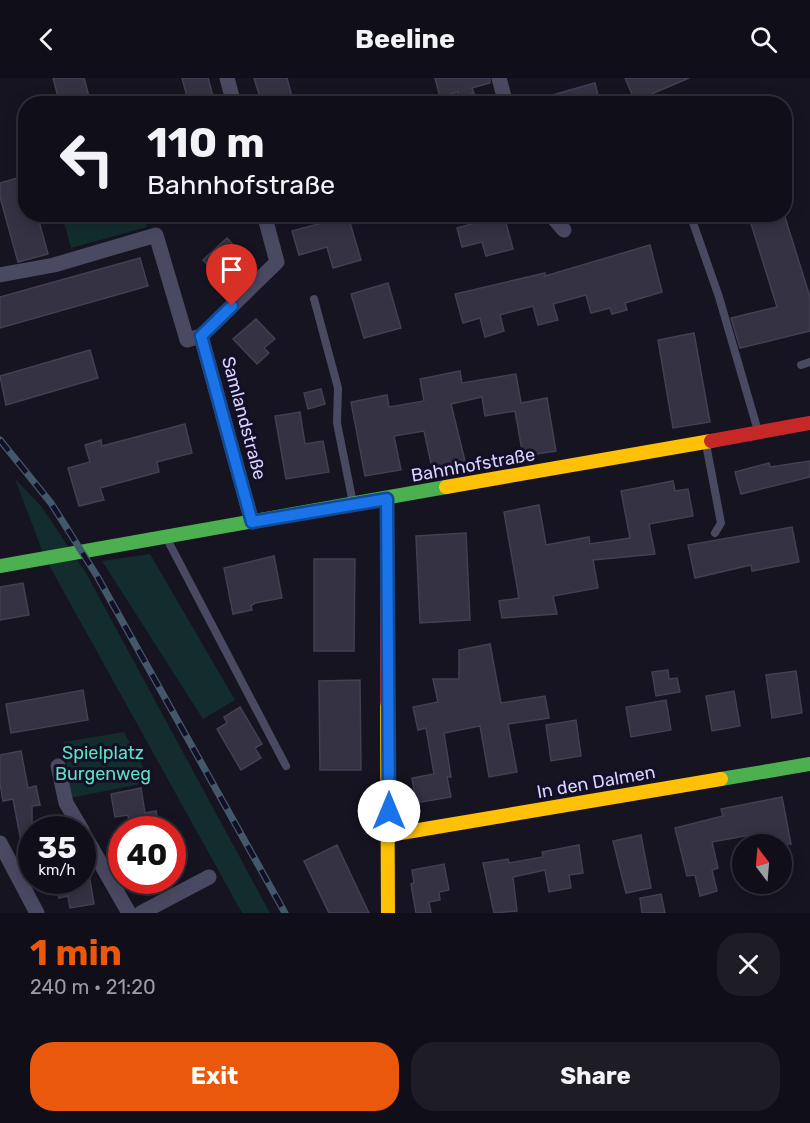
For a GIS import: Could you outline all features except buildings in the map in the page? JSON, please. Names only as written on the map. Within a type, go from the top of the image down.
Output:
[{"type":"street","points":[[227,78],[232,96]]},
{"type":"street","points":[[499,78],[504,96]]},
{"type":"street","points":[[0,275],[54,265],[156,235],[188,340],[201,336],[278,262],[266,222]]},
{"type":"street","points":[[557,222],[564,230]]},
{"type":"street","name":"Samlandstraße","points":[[201,336],[252,522]]},
{"type":"street","name":"Bahnhofstraße","points":[[0,566],[810,423]]},
{"type":"street","points":[[387,499],[388,913]]},
{"type":"street","name":"In den Dalmen","points":[[389,835],[810,764]]},
{"type":"street","points":[[58,766],[66,802],[74,816]]},
{"type":"street","points":[[0,843],[37,913]]},
{"type":"street","points":[[96,855],[129,913]]},
{"type":"street","points":[[141,913],[209,877]]},
{"type":"lane","points":[[693,222],[719,297],[759,433]]},
{"type":"lane","points":[[314,299],[338,388],[337,423],[353,505]]},
{"type":"lane","points":[[801,365],[810,362]]},
{"type":"lane","points":[[706,443],[721,523],[715,533]]},
{"type":"lane","points":[[166,537],[286,766]]},
{"type":"green space","points":[[64,222],[146,222],[147,227],[71,248]]},
{"type":"green space","points":[[15,479],[41,506],[86,573],[270,913],[242,913],[45,558]]},
{"type":"green space","points":[[150,554],[235,700],[203,719],[102,561]]},
{"type":"green space","name":"Spielplatz Burgenweg","points":[[124,732],[151,782],[70,798],[64,742]]},
{"type":"railway","points":[[0,440],[51,503],[97,576],[285,913]]},
{"type":"traffic: fast","points":[[0,566],[446,487]]},
{"type":"traffic: fast","points":[[721,779],[810,764]]},
{"type":"traffic: slow","points":[[446,487],[711,441]]},
{"type":"traffic: slow","points":[[387,702],[388,913]]},
{"type":"traffic: slow","points":[[389,835],[721,779]]},
{"type":"traffic: jam","points":[[711,441],[810,423]]},
{"type":"traffic: jam","points":[[387,499],[387,702]]},
{"type":"route","points":[[232,306],[201,336],[252,522],[387,499],[389,811]]}]
